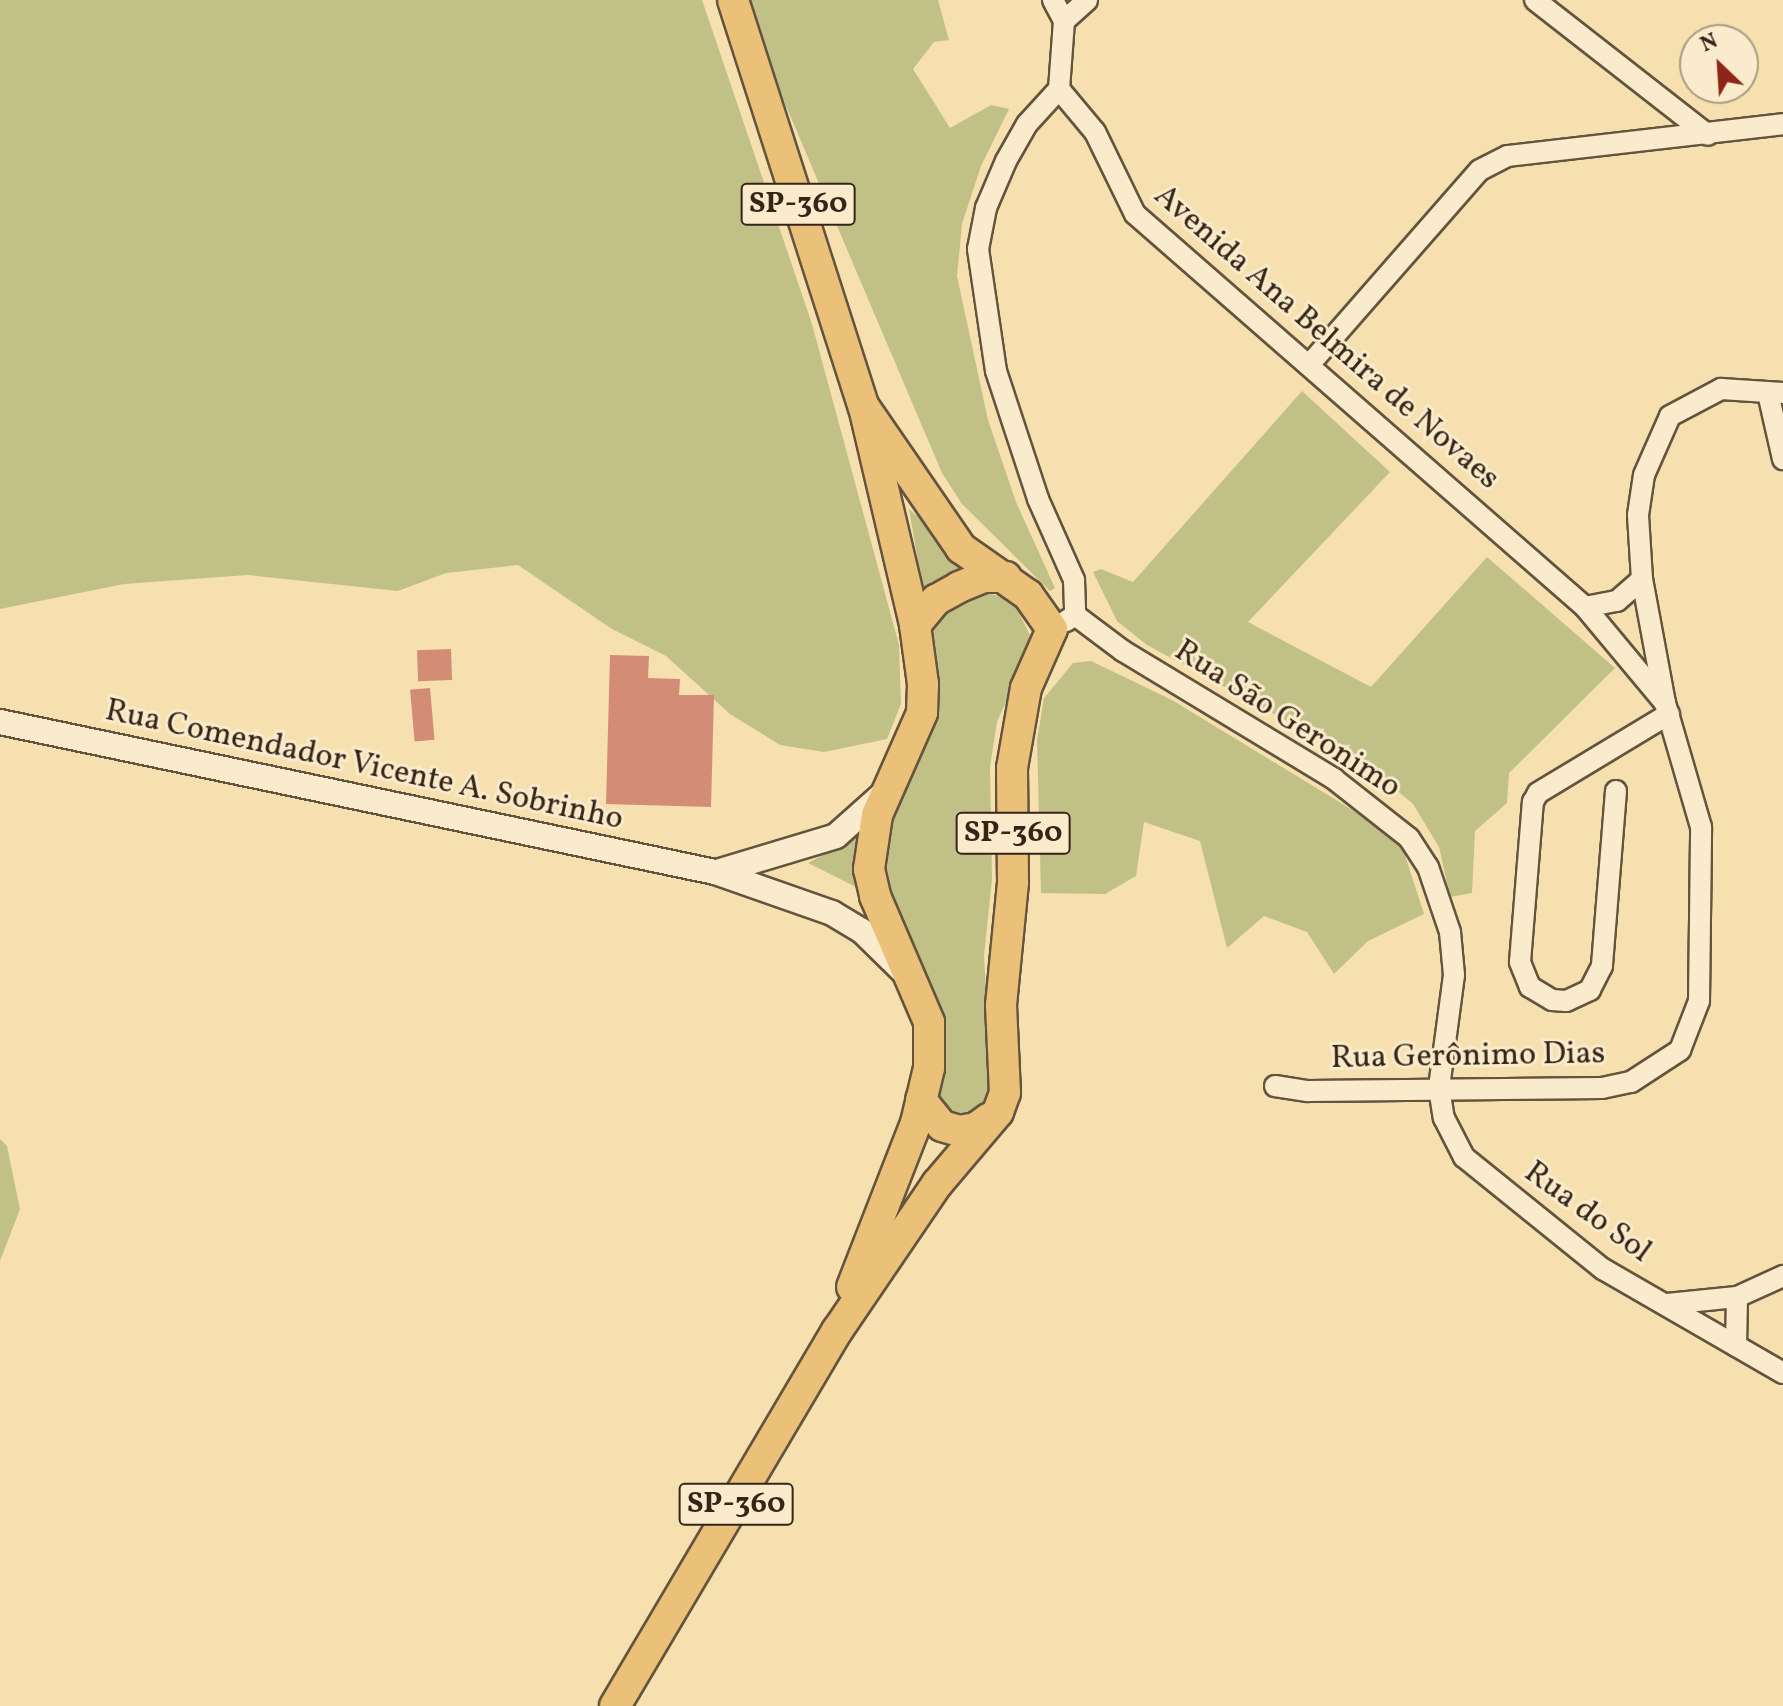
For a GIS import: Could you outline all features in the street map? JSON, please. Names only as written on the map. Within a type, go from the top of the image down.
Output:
[{"type":"main road","name":"SP-360","points":[[733,0],[864,407],[915,625],[922,713],[869,845],[869,869],[875,896],[917,987],[930,1044],[921,1100],[837,1331]]},
{"type":"main road","name":"SP-360","points":[[615,1706],[631,1692],[837,1331],[937,1184],[998,1112],[1005,1093],[1001,1005],[1013,882],[1012,768],[1026,688],[1064,622],[1042,609],[1006,577],[961,548],[864,407]]},
{"type":"main road","points":[[915,625],[936,600],[959,587],[984,577],[1006,577]]},
{"type":"main road","points":[[921,1100],[942,1126],[959,1131],[976,1128],[998,1112]]},
{"type":"street","points":[[1053,0],[1064,21],[1059,89],[1027,124],[1006,161],[986,208],[978,249],[996,371],[1038,499],[1074,580],[1064,622]]},
{"type":"street","points":[[1064,21],[1087,0]]},
{"type":"street","points":[[1535,0],[1708,135]]},
{"type":"street","name":"Avenida Ana Belmira de Novaes","points":[[1059,89],[1095,132],[1135,214],[1585,607],[1667,708]]},
{"type":"street","points":[[1309,365],[1480,170],[1508,156],[1783,124]]},
{"type":"street","name":"Rua Gerônimo Dias","points":[[1275,1086],[1308,1091],[1602,1088],[1631,1082],[1680,1050],[1699,1001],[1701,827],[1667,708],[1642,579],[1638,515],[1644,475],[1670,416],[1721,389],[1775,393]]},
{"type":"street","points":[[1775,393],[1783,459]]},
{"type":"street","points":[[1585,607],[1617,601],[1642,579]]},
{"type":"street","name":"Rua São Geronimo","points":[[1064,622],[1123,651],[1334,779],[1409,838],[1428,867],[1450,932],[1454,975],[1439,1088]]},
{"type":"street","points":[[1616,791],[1602,966],[1590,990],[1566,1001],[1552,1000],[1530,987],[1520,962],[1533,802],[1538,793],[1667,708]]},
{"type":"street","name":"Rua Comendador Vicente A. Sobrinho","points":[[0,722],[715,872],[832,913],[886,951],[917,987]]},
{"type":"street","points":[[715,872],[836,836],[859,821],[892,784]]},
{"type":"street","name":"Rua do Sol","points":[[1439,1088],[1444,1118],[1464,1157],[1603,1269],[1783,1373]]},
{"type":"street","points":[[1667,1304],[1737,1297],[1783,1276]]},
{"type":"street","points":[[1736,1346],[1737,1297]]},
{"type":"green space","points":[[0,0],[702,0],[812,324],[899,645],[901,704],[887,739],[824,752],[780,745],[730,714],[666,656],[612,629],[518,565],[446,573],[398,591],[248,575],[124,584],[0,609]]},
{"type":"green space","points":[[741,0],[938,0],[949,40],[934,42],[913,69],[950,128],[991,105],[1009,109],[981,166],[962,224],[957,276],[988,420],[1016,502],[1055,588],[1050,591],[962,504],[942,473]]},
{"type":"green space","points":[[1302,391],[1390,472],[1248,622],[1371,687],[1487,557],[1615,668],[1509,773],[1507,803],[1475,831],[1472,893],[1450,897],[1439,847],[1413,804],[1363,762],[1147,645],[1117,621],[1093,572],[1101,569],[1133,582]]},
{"type":"green space","points":[[909,509],[981,569],[925,602]]},
{"type":"green space","points":[[979,590],[1013,601],[1030,635],[1028,651],[997,722],[990,767],[992,879],[984,956],[992,1091],[981,1114],[955,1121],[935,1103],[880,858],[895,808],[930,736],[934,707],[929,645],[935,624],[946,606]]},
{"type":"green space","points":[[1091,661],[1172,700],[1387,831],[1403,849],[1424,914],[1368,941],[1334,974],[1307,932],[1264,916],[1227,948],[1200,841],[1144,822],[1136,876],[1105,894],[1041,893],[1037,740],[1044,698],[1073,663]]},
{"type":"green space","points":[[860,835],[855,853],[860,889],[808,863]]},
{"type":"green space","points":[[0,1139],[7,1146],[20,1209],[0,1261]]},
{"type":"building","points":[[451,649],[452,680],[418,681],[417,650]]},
{"type":"building","points":[[610,655],[649,656],[648,678],[680,679],[679,695],[714,695],[711,807],[606,804]]},
{"type":"building","points":[[430,688],[435,740],[415,742],[410,690]]}]
